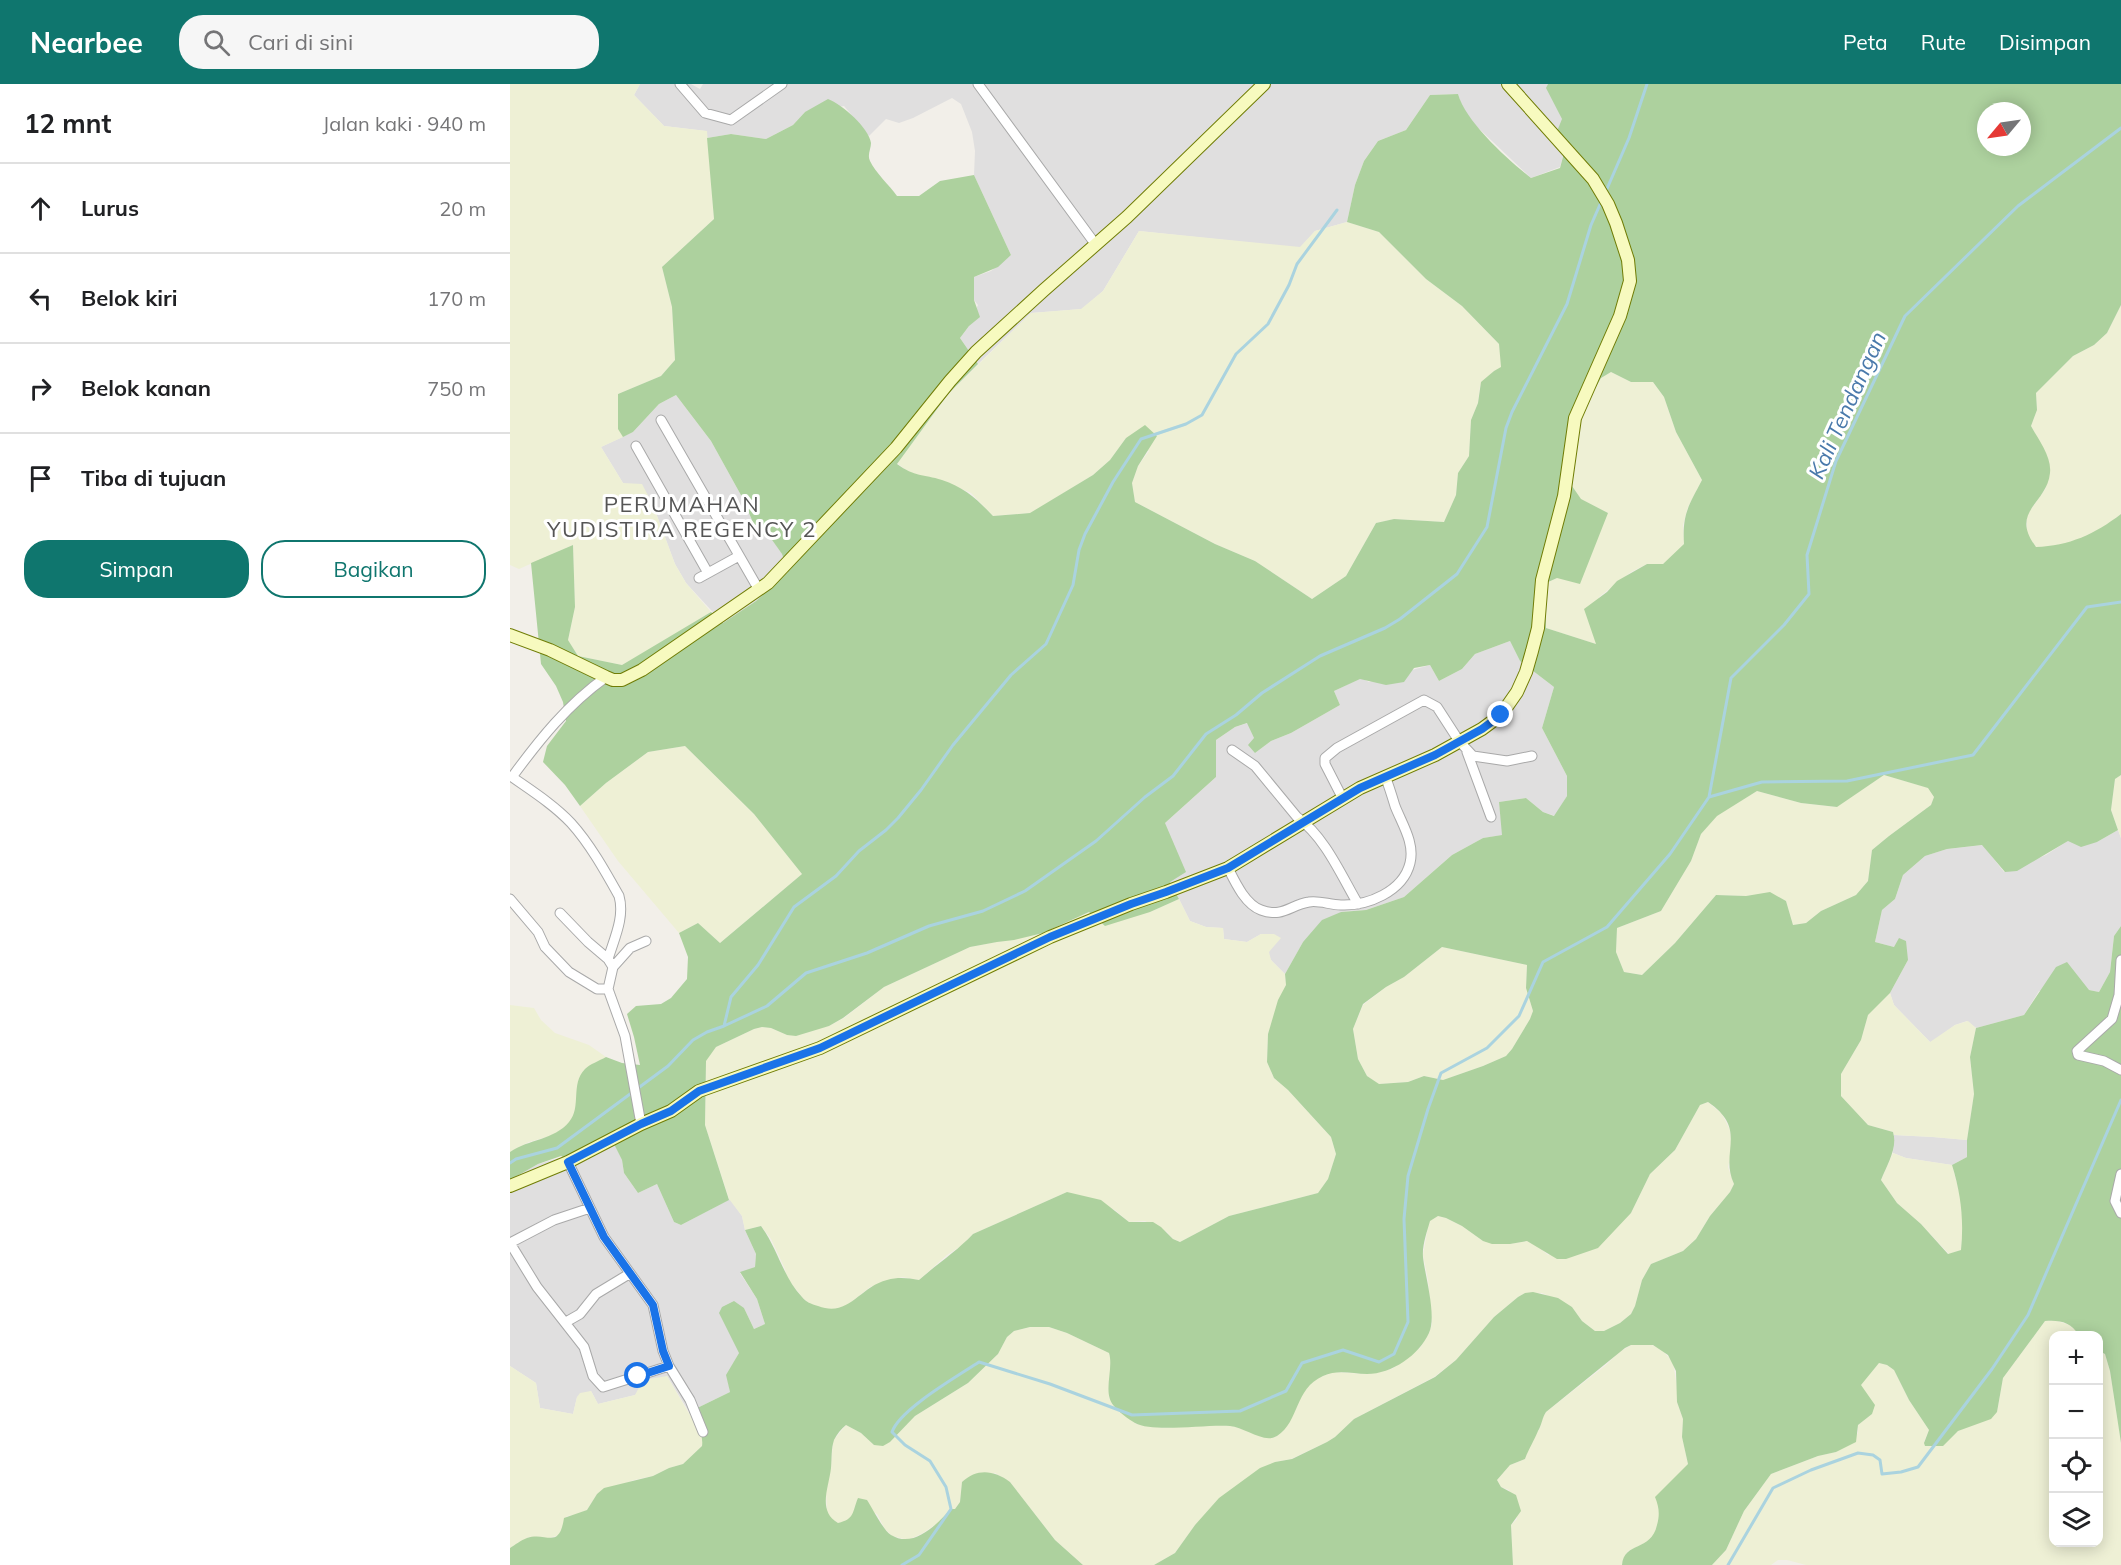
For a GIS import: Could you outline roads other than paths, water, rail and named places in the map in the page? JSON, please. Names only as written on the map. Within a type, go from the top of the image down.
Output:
[{"type":"street","points":[[680,84],[705,113],[731,120],[782,84]]},
{"type":"street","points":[[978,84],[1096,245]]},
{"type":"street","points":[[510,635],[550,650],[606,678],[622,680],[642,670],[759,590],[791,561],[888,456],[976,352],[1096,245],[1264,84]]},
{"type":"street","points":[[510,1186],[568,1162],[671,1111],[699,1091],[820,1048],[1050,937],[1228,868],[1374,780],[1463,746],[1509,705],[1526,672],[1538,628],[1542,580],[1564,496],[1575,418],[1616,325],[1630,281],[1628,260],[1608,204],[1579,161],[1508,84]]},
{"type":"street","points":[[661,420],[759,590]]},
{"type":"street","points":[[636,446],[703,576],[739,556]]},
{"type":"street","points":[[606,678],[571,705],[511,776],[571,823],[591,850],[619,896],[620,919],[610,963],[608,989],[624,1036],[641,1124]]},
{"type":"street","points":[[1343,799],[1325,764],[1325,758],[1338,748],[1424,700],[1437,707],[1463,746],[1491,818]]},
{"type":"street","points":[[1463,746],[1477,757],[1498,761],[1532,756]]},
{"type":"street","points":[[1232,750],[1255,766],[1297,817],[1305,823],[1325,848],[1358,904]]},
{"type":"street","points":[[1228,868],[1243,893],[1255,907],[1262,910],[1280,913],[1310,901],[1339,905],[1358,904],[1381,896],[1400,882],[1410,866],[1412,857],[1408,837],[1385,776]]},
{"type":"street","points":[[510,899],[538,932],[545,946],[569,972],[597,989],[608,989]]},
{"type":"street","points":[[560,913],[610,963]]},
{"type":"street","points":[[610,963],[632,947],[646,941]]},
{"type":"street","points":[[2121,960],[2119,995],[2112,1019],[2077,1052],[2080,1055],[2104,1060],[2121,1070]]},
{"type":"street","points":[[568,1162],[604,1237],[653,1305],[663,1351],[669,1366],[690,1400],[703,1432]]},
{"type":"street","points":[[2121,1174],[2115,1201],[2121,1213]]},
{"type":"street","points":[[590,1208],[554,1220],[510,1243],[537,1287],[584,1347],[593,1376],[603,1387],[669,1366]]},
{"type":"street","points":[[566,1322],[580,1314],[596,1294],[629,1274]]},
{"type":"waterway","points":[[1606,191],[1629,138],[1647,84]]},
{"type":"waterway","name":"Kali Tendangan","points":[[1709,797],[1731,678],[1784,625],[1809,594],[1807,555],[1836,461],[1905,316],[2018,206],[2121,128]]},
{"type":"waterway","points":[[510,1163],[516,1159],[557,1148],[668,1066],[693,1040],[767,1006],[806,973],[867,953],[929,926],[983,911],[1025,891],[1096,841],[1145,797],[1173,776],[1206,734],[1236,715],[1262,693],[1320,656],[1385,628],[1400,619],[1457,574],[1487,527],[1506,428],[1567,304],[1591,225],[1602,200]]},
{"type":"waterway","points":[[724,1026],[731,997],[758,965],[794,907],[836,876],[859,851],[898,818],[953,745],[1011,675],[1046,644],[1073,585],[1079,550],[1085,534],[1113,482],[1141,439],[1186,424],[1202,415],[1236,354],[1268,324],[1289,285],[1297,264],[1337,210]]},
{"type":"waterway","points":[[902,1565],[919,1555],[951,1509],[946,1487],[930,1461],[905,1445],[892,1432],[897,1423],[918,1403],[979,1362],[1050,1384],[1132,1415],[1240,1411],[1286,1391],[1302,1363],[1343,1350],[1379,1362],[1394,1354],[1408,1322],[1404,1219],[1408,1176],[1441,1073],[1487,1048],[1519,1016],[1543,962],[1607,927],[1670,854],[1709,797],[1762,782],[1847,781],[1973,755],[2087,607],[2121,602]]},
{"type":"waterway","points":[[1728,1565],[1773,1488],[1811,1470],[1858,1453],[1873,1455],[1880,1460],[1882,1474],[1918,1467],[1992,1369],[2028,1315],[2121,1100]]},
{"type":"district","name":"PERUMAHAN YUDISTIRA REGENCY 2","points":[[682,516]]}]
